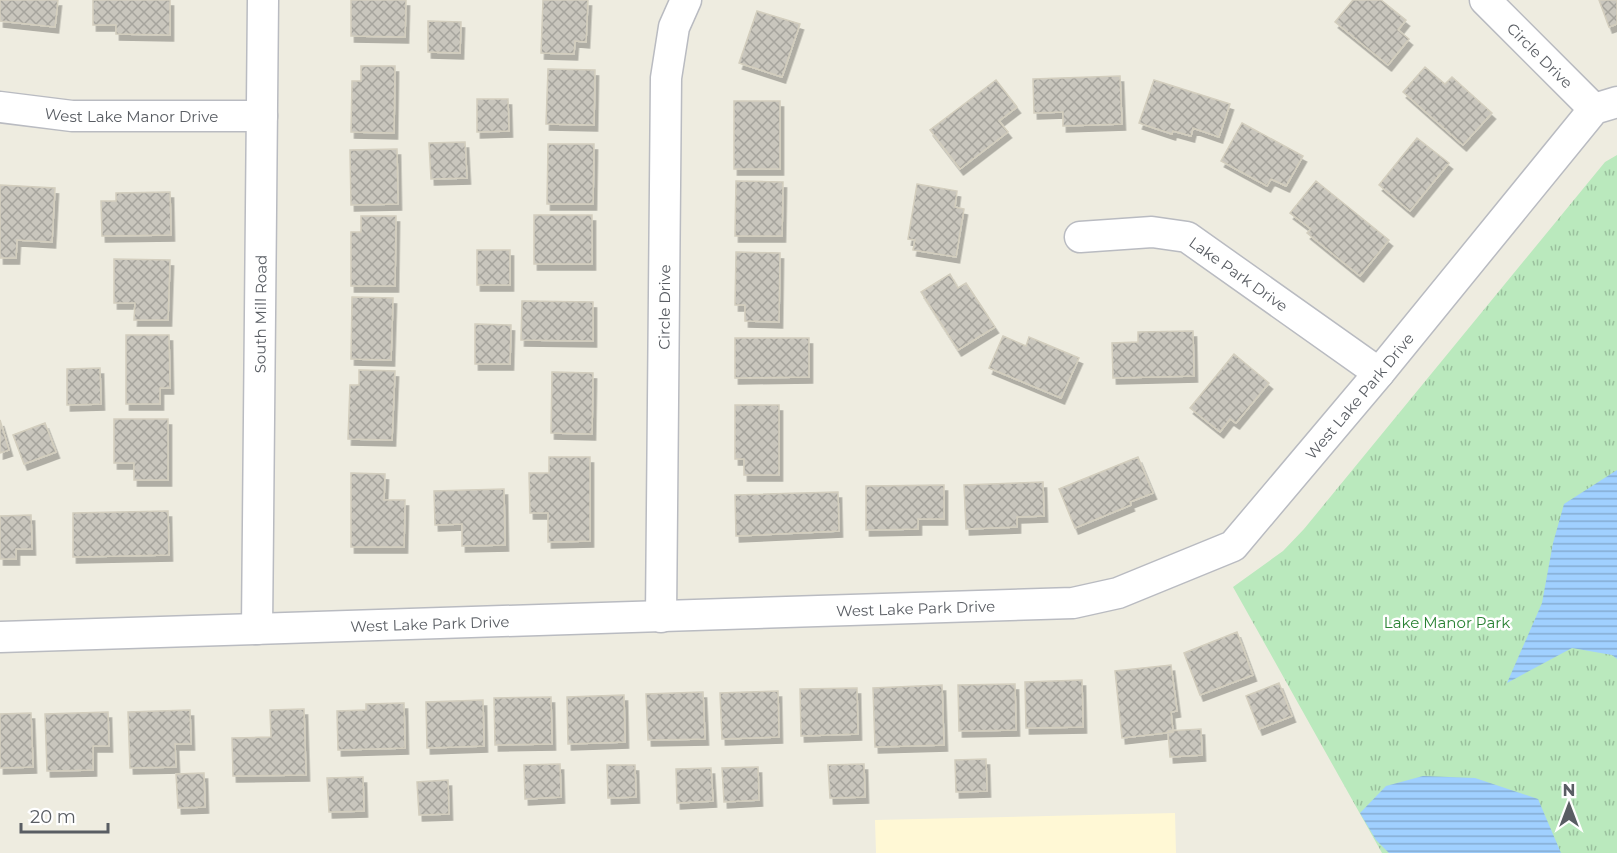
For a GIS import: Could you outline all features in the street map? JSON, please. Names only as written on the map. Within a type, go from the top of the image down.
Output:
[{"type":"street","name":"South Mill Road","points":[[257,630],[263,0]]},
{"type":"street","name":"Circle Drive","points":[[661,617],[666,78],[674,27],[686,0]]},
{"type":"street","name":"Circle Drive","points":[[1485,0],[1606,106]]},
{"type":"street","name":"West Lake Park Drive","points":[[0,637],[1073,603],[1118,593],[1233,546],[1606,106]]},
{"type":"street","name":"West Lake Manor Drive","points":[[0,108],[72,116],[262,116]]},
{"type":"street","name":"Lake Park Drive","points":[[1080,237],[1152,231],[1187,237],[1379,373]]},
{"type":"shaded area","points":[[1175,813],[1176,853],[876,853],[875,820]]},
{"type":"green space","name":"Lake Manor Park","points":[[1617,155],[1617,853],[1382,853],[1233,587],[1283,551],[1304,529],[1605,162]]},
{"type":"water","points":[[1617,470],[1617,659],[1612,655],[1572,648],[1507,683],[1542,603],[1553,543],[1564,504]]},
{"type":"water","points":[[1423,776],[1475,778],[1538,799],[1561,853],[1389,853],[1376,840],[1360,813],[1386,786]]},
{"type":"building","points":[[0,0],[58,0],[55,27],[0,21]]},
{"type":"building","points":[[93,0],[170,0],[170,35],[116,34],[116,25],[93,25]]},
{"type":"building","points":[[351,0],[406,0],[405,37],[351,36]]},
{"type":"building","points":[[543,0],[588,0],[586,42],[575,41],[574,54],[541,53]]},
{"type":"building","points":[[1353,0],[1381,0],[1406,20],[1398,30],[1409,39],[1388,65],[1335,22]]},
{"type":"building","points":[[1599,0],[1617,0],[1617,24],[1609,27]]},
{"type":"building","points":[[757,11],[800,24],[782,77],[739,63]]},
{"type":"building","points":[[428,21],[461,22],[460,53],[428,52]]},
{"type":"building","points":[[361,66],[395,66],[394,133],[351,132],[352,81],[361,81]]},
{"type":"building","points":[[1425,67],[1445,84],[1452,77],[1492,113],[1463,145],[1403,92]]},
{"type":"building","points":[[548,69],[595,70],[594,125],[546,124]]},
{"type":"building","points":[[1120,76],[1122,124],[1063,126],[1063,112],[1034,113],[1033,79]]},
{"type":"building","points":[[996,80],[1017,107],[999,121],[1008,132],[960,169],[930,130]]},
{"type":"building","points":[[1154,80],[1230,104],[1219,137],[1193,128],[1191,136],[1173,131],[1172,134],[1139,123]]},
{"type":"building","points":[[477,99],[508,99],[509,131],[477,132]]},
{"type":"building","points":[[734,101],[780,101],[780,169],[734,169]]},
{"type":"building","points":[[1242,123],[1303,156],[1286,186],[1271,179],[1267,186],[1221,161]]},
{"type":"building","points":[[1417,138],[1449,163],[1410,211],[1379,185]]},
{"type":"building","points":[[465,142],[467,178],[431,179],[429,143]]},
{"type":"building","points":[[548,144],[594,144],[593,204],[547,204]]},
{"type":"building","points":[[397,149],[398,204],[351,205],[350,150]]},
{"type":"building","points":[[736,181],[783,182],[782,236],[735,236]]},
{"type":"building","points":[[1316,181],[1389,240],[1360,276],[1307,233],[1311,229],[1290,213]]},
{"type":"building","points":[[917,184],[957,191],[955,207],[964,209],[956,257],[913,250],[915,240],[908,239]]},
{"type":"building","points":[[0,185],[55,188],[52,242],[17,240],[16,258],[0,258]]},
{"type":"building","points":[[170,192],[171,235],[102,236],[101,201],[116,201],[116,193]]},
{"type":"building","points":[[534,215],[592,215],[592,264],[534,264]]},
{"type":"building","points":[[361,216],[396,216],[395,286],[351,286],[351,232],[361,232]]},
{"type":"building","points":[[477,250],[510,250],[510,285],[477,285]]},
{"type":"building","points":[[736,252],[780,253],[779,322],[745,321],[745,305],[735,305]]},
{"type":"building","points":[[114,259],[170,260],[168,320],[134,320],[135,303],[114,303]]},
{"type":"building","points":[[950,274],[958,288],[966,283],[995,327],[958,350],[921,292]]},
{"type":"building","points":[[352,297],[393,298],[391,360],[351,359]]},
{"type":"building","points":[[522,301],[593,302],[593,341],[521,340]]},
{"type":"building","points":[[475,324],[511,325],[510,364],[475,364]]},
{"type":"building","points":[[1193,331],[1194,376],[1113,378],[1112,343],[1138,342],[1138,332]]},
{"type":"building","points":[[126,335],[169,335],[170,388],[160,388],[160,404],[126,404]]},
{"type":"building","points":[[1003,336],[1026,346],[1029,337],[1079,358],[1061,398],[989,368]]},
{"type":"building","points":[[735,338],[809,338],[809,377],[735,378]]},
{"type":"building","points":[[1234,354],[1269,383],[1236,423],[1230,419],[1220,432],[1190,408]]},
{"type":"building","points":[[100,368],[101,404],[67,405],[67,369]]},
{"type":"building","points":[[359,370],[395,371],[392,440],[348,439],[350,385],[359,385]]},
{"type":"building","points":[[552,372],[593,373],[592,434],[551,433]]},
{"type":"building","points":[[735,405],[779,405],[779,475],[744,475],[744,459],[735,459]]},
{"type":"building","points":[[114,419],[168,419],[168,480],[134,480],[134,463],[114,463]]},
{"type":"building","points":[[0,420],[9,450],[0,453]]},
{"type":"building","points":[[45,423],[56,452],[24,464],[13,435]]},
{"type":"building","points":[[549,457],[590,457],[590,541],[548,542],[548,513],[530,513],[529,473],[549,473]]},
{"type":"building","points":[[1138,457],[1153,493],[1130,502],[1131,505],[1075,528],[1059,489]]},
{"type":"building","points":[[351,473],[385,474],[384,500],[405,500],[404,547],[351,547]]},
{"type":"building","points":[[1043,482],[1044,516],[1017,517],[1017,527],[966,529],[964,485]]},
{"type":"building","points":[[944,485],[944,519],[918,519],[918,529],[866,530],[866,486]]},
{"type":"building","points":[[504,489],[505,545],[462,546],[462,524],[435,525],[434,491]]},
{"type":"building","points":[[838,492],[839,531],[736,536],[735,495]]},
{"type":"building","points":[[168,511],[169,555],[73,557],[73,513]]},
{"type":"building","points":[[31,515],[32,549],[16,549],[16,559],[0,559],[0,516]]},
{"type":"building","points":[[1237,632],[1253,675],[1200,695],[1184,653]]},
{"type":"building","points":[[1171,665],[1177,711],[1171,712],[1173,732],[1122,738],[1115,671]]},
{"type":"building","points":[[1082,680],[1083,727],[1026,728],[1025,682]]},
{"type":"building","points":[[1279,683],[1292,716],[1259,729],[1246,696]]},
{"type":"building","points":[[1015,684],[1016,730],[959,731],[958,685]]},
{"type":"building","points":[[942,685],[944,745],[875,747],[873,688]]},
{"type":"building","points":[[857,688],[858,734],[801,736],[800,689]]},
{"type":"building","points":[[778,691],[779,737],[722,739],[720,693]]},
{"type":"building","points":[[703,692],[705,739],[648,740],[646,694]]},
{"type":"building","points":[[624,695],[625,742],[568,744],[567,697]]},
{"type":"building","points":[[551,697],[552,744],[495,745],[494,698]]},
{"type":"building","points":[[483,700],[484,746],[427,748],[426,702]]},
{"type":"building","points":[[404,703],[405,748],[338,750],[337,711],[366,710],[366,704]]},
{"type":"building","points":[[304,709],[306,775],[233,776],[232,738],[271,737],[270,710]]},
{"type":"building","points":[[190,710],[191,744],[175,744],[176,767],[130,768],[128,712]]},
{"type":"building","points":[[108,712],[109,746],[93,746],[93,770],[47,771],[45,714]]},
{"type":"building","points":[[31,713],[33,767],[0,768],[0,714]]},
{"type":"building","points":[[1201,729],[1202,755],[1170,757],[1168,731]]},
{"type":"building","points":[[986,759],[987,791],[956,792],[955,760]]},
{"type":"building","points":[[560,764],[561,797],[525,799],[524,765]]},
{"type":"building","points":[[864,764],[865,797],[830,798],[828,765]]},
{"type":"building","points":[[607,765],[635,765],[636,797],[608,798]]},
{"type":"building","points":[[758,767],[759,800],[724,802],[722,768]]},
{"type":"building","points":[[711,768],[713,801],[677,803],[676,769]]},
{"type":"building","points":[[204,773],[205,807],[178,808],[176,774]]},
{"type":"building","points":[[363,777],[364,811],[329,812],[327,778]]},
{"type":"building","points":[[448,780],[449,814],[419,815],[417,782]]}]
